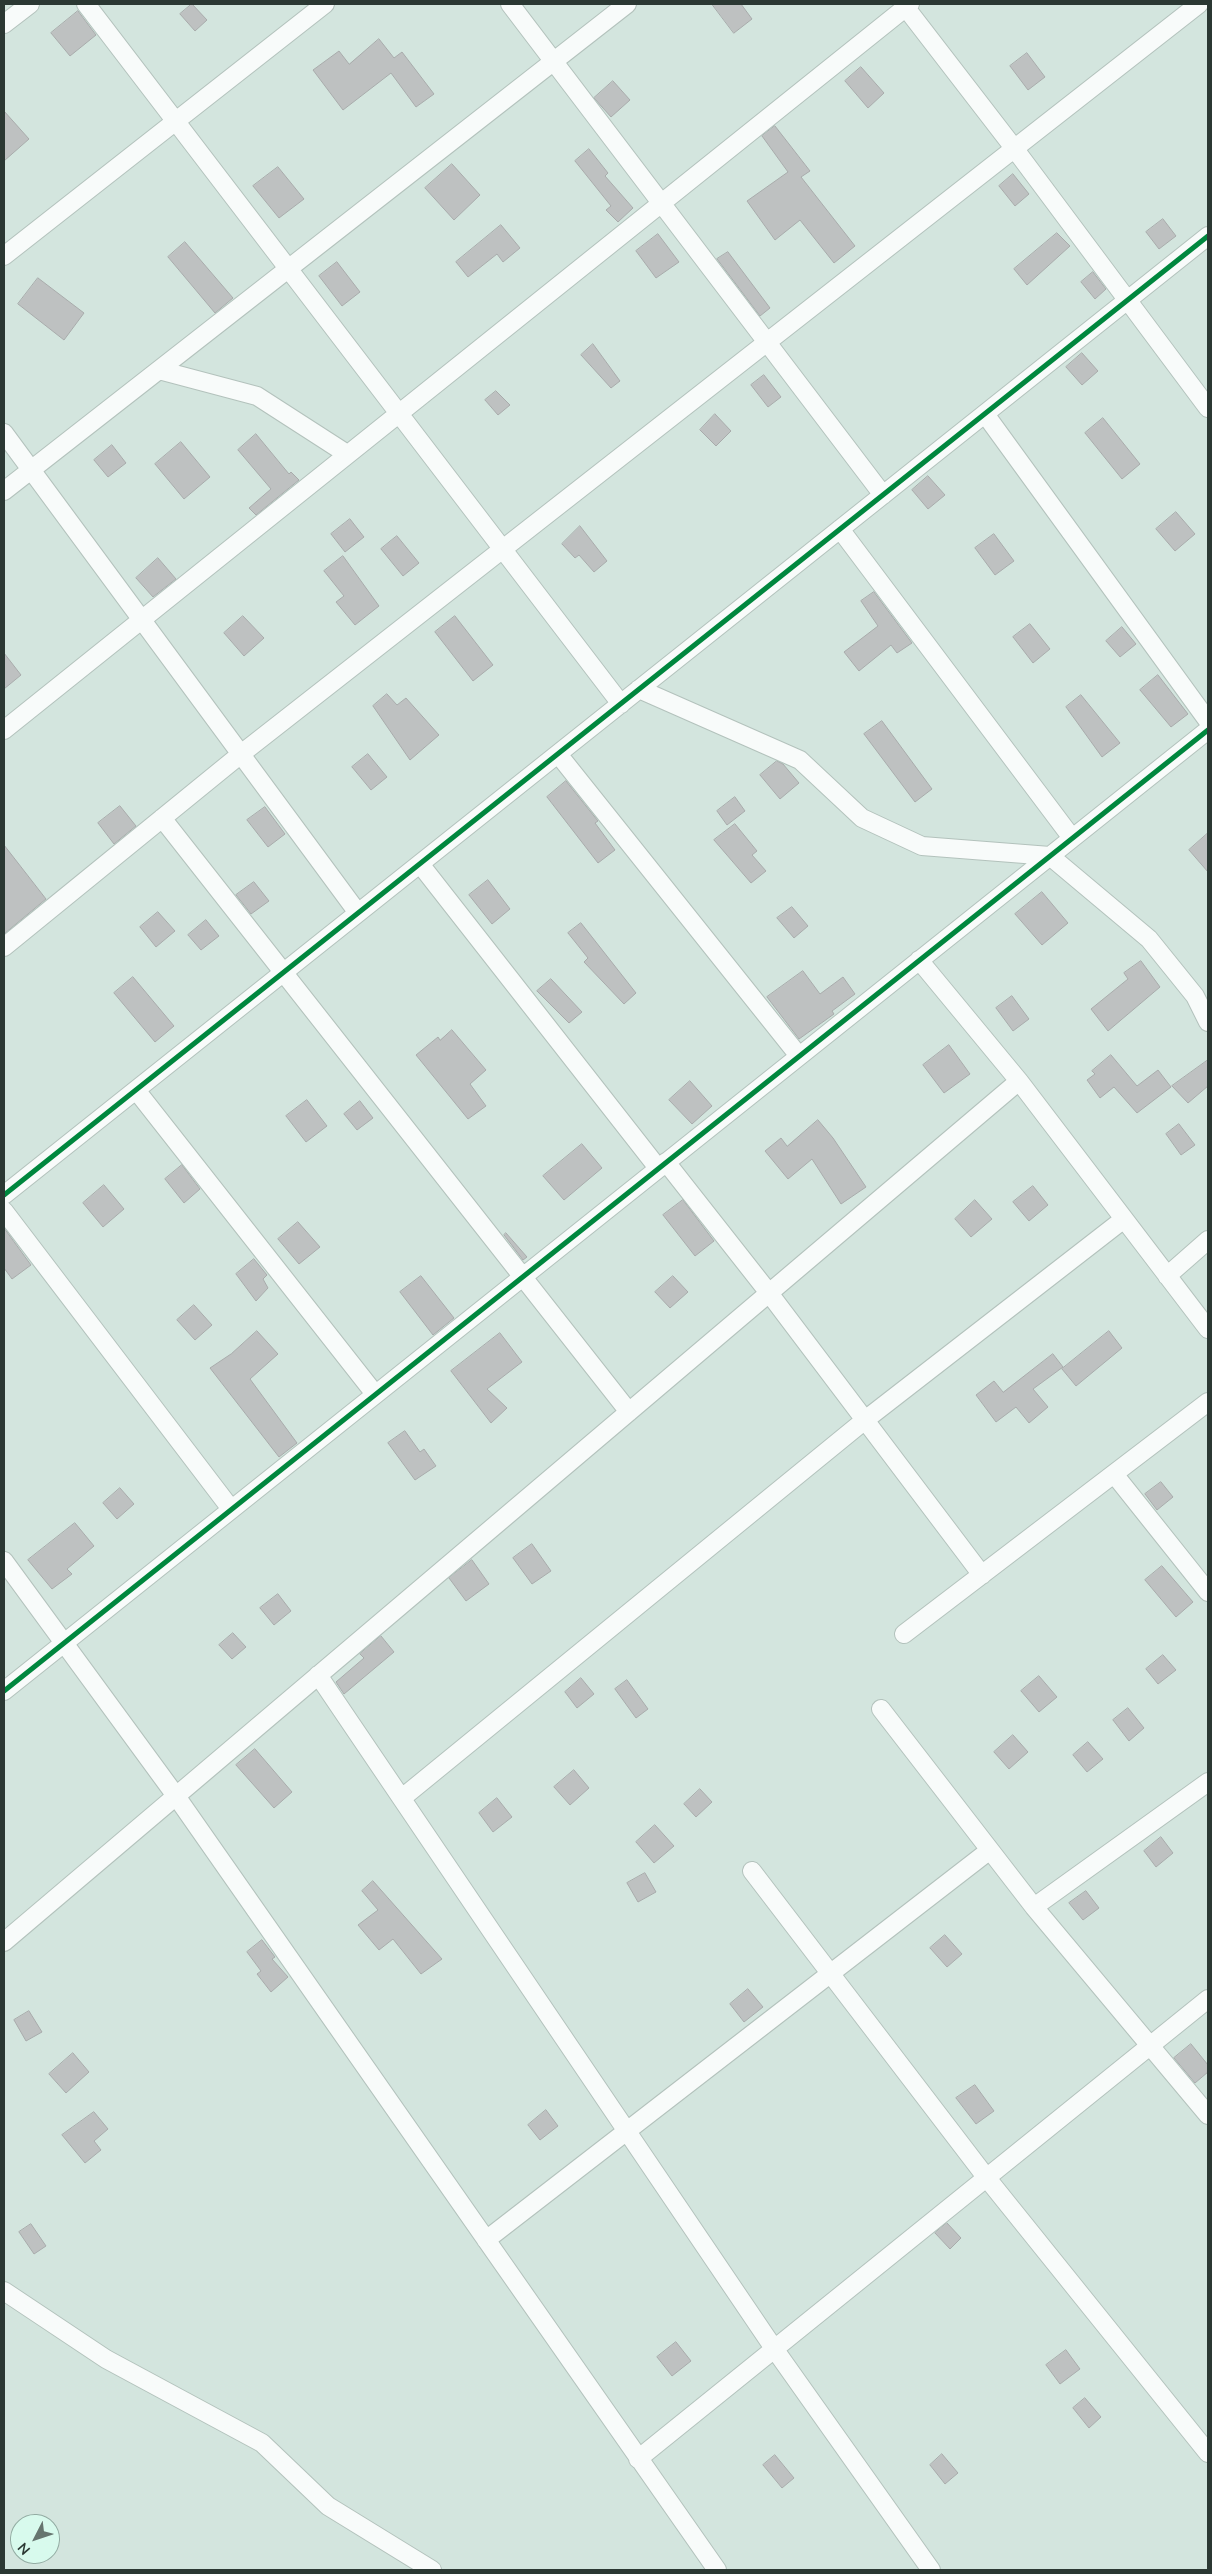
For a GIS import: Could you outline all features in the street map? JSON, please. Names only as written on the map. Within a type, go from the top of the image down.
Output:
[{"type":"street","points":[[4,24],[30,4]]},
{"type":"street","points":[[86,4],[621,704]]},
{"type":"street","points":[[4,256],[325,4]]},
{"type":"street","points":[[510,4],[883,495]]},
{"type":"street","points":[[4,491],[627,4]]},
{"type":"street","points":[[4,947],[241,754],[1198,4]]},
{"type":"street","points":[[4,730],[906,5],[1208,408]]},
{"type":"street","points":[[4,1195],[1208,236]]},
{"type":"street","points":[[159,370],[257,396],[347,454]]},
{"type":"street","points":[[985,414],[1208,721]]},
{"type":"street","points":[[4,433],[358,913]]},
{"type":"street","points":[[840,529],[1072,838]]},
{"type":"street","points":[[639,689],[800,760],[862,818],[922,846],[1050,856],[1148,939],[1195,996],[1208,1022]]},
{"type":"street","points":[[4,1691],[1208,730]]},
{"type":"street","points":[[558,754],[799,1056]]},
{"type":"street","points":[[162,818],[629,1412]]},
{"type":"street","points":[[420,864],[662,1165],[769,1293],[982,1574]]},
{"type":"street","points":[[919,960],[1019,1081],[1208,1329]]},
{"type":"street","points":[[4,1942],[1019,1081]]},
{"type":"street","points":[[136,1090],[375,1394]]},
{"type":"street","points":[[4,1210],[231,1509]]},
{"type":"street","points":[[402,1798],[864,1420],[1124,1219]]},
{"type":"street","points":[[1167,1276],[1208,1240]]},
{"type":"street","points":[[904,1634],[1208,1402]]},
{"type":"street","points":[[1114,1474],[1208,1592]]},
{"type":"street","points":[[4,1561],[62,1643],[176,1796],[717,2570]]},
{"type":"street","points":[[318,1675],[773,2347],[931,2570]]},
{"type":"street","points":[[881,1709],[1034,1907],[1208,2115]]},
{"type":"street","points":[[1034,1907],[1208,1782]]},
{"type":"street","points":[[486,2240],[990,1850]]},
{"type":"street","points":[[752,1871],[986,2177],[1208,2453]]},
{"type":"street","points":[[638,2458],[773,2347],[1208,1999]]},
{"type":"street","points":[[4,2291],[106,2359],[262,2443],[328,2506],[432,2570]]},
{"type":"building","points":[[192,4],[207,20],[195,31],[180,14]]},
{"type":"building","points":[[712,4],[741,4],[752,19],[734,33]]},
{"type":"building","points":[[78,11],[96,35],[70,56],[51,33]]},
{"type":"building","points":[[379,39],[394,58],[402,52],[434,94],[416,107],[391,73],[343,110],[313,70],[339,51],[349,64]]},
{"type":"building","points":[[1027,53],[1045,77],[1028,90],[1010,66]]},
{"type":"building","points":[[861,67],[884,93],[868,108],[845,81]]},
{"type":"building","points":[[613,81],[630,100],[611,117],[594,98]]},
{"type":"building","points":[[4,111],[29,139],[4,161]]},
{"type":"building","points":[[775,126],[810,171],[801,177],[855,246],[834,263],[800,220],[775,240],[747,201],[788,172],[762,136]]},
{"type":"building","points":[[589,149],[608,173],[605,176],[633,208],[618,222],[606,210],[611,206],[575,161]]},
{"type":"building","points":[[452,164],[480,195],[454,220],[425,188]]},
{"type":"building","points":[[278,167],[304,199],[279,218],[253,186]]},
{"type":"building","points":[[1013,174],[1029,194],[1015,206],[999,186]]},
{"type":"building","points":[[1163,219],[1176,236],[1159,249],[1146,232]]},
{"type":"building","points":[[501,225],[520,248],[503,262],[497,254],[468,277],[456,262]]},
{"type":"building","points":[[1057,233],[1070,246],[1027,285],[1014,269]]},
{"type":"building","points":[[658,234],[679,262],[656,278],[636,251]]},
{"type":"building","points":[[185,242],[233,298],[215,313],[168,257]]},
{"type":"building","points":[[728,252],[770,308],[760,316],[717,259]]},
{"type":"building","points":[[337,262],[360,292],[342,306],[319,276]]},
{"type":"building","points":[[1093,272],[1106,289],[1095,299],[1081,282]]},
{"type":"building","points":[[38,278],[84,313],[64,340],[18,304]]},
{"type":"building","points":[[593,344],[620,381],[611,388],[581,355]]},
{"type":"building","points":[[1082,353],[1098,371],[1082,385],[1066,367]]},
{"type":"building","points":[[764,375],[781,397],[768,407],[751,385]]},
{"type":"building","points":[[496,391],[510,405],[498,415],[485,400]]},
{"type":"building","points":[[715,414],[731,431],[716,446],[700,430]]},
{"type":"building","points":[[1103,418],[1140,464],[1122,479],[1085,433]]},
{"type":"building","points":[[256,434],[289,474],[291,472],[299,480],[256,515],[249,508],[271,489],[238,450]]},
{"type":"building","points":[[181,442],[210,477],[184,499],[155,464]]},
{"type":"building","points":[[112,445],[126,463],[108,477],[94,460]]},
{"type":"building","points":[[928,476],[945,495],[928,509],[912,490]]},
{"type":"building","points":[[1176,512],[1195,534],[1175,551],[1156,529]]},
{"type":"building","points":[[350,519],[364,537],[345,552],[331,534]]},
{"type":"building","points":[[580,526],[607,561],[594,572],[579,555],[575,558],[562,544]]},
{"type":"building","points":[[994,534],[1014,561],[995,575],[975,548]]},
{"type":"building","points":[[397,536],[419,563],[403,576],[381,549]]},
{"type":"building","points":[[343,556],[379,606],[355,625],[336,602],[344,596],[324,571]]},
{"type":"building","points":[[158,558],[176,579],[153,597],[136,578]]},
{"type":"building","points":[[874,592],[912,643],[897,653],[891,645],[859,671],[844,652],[878,626],[861,601]]},
{"type":"building","points":[[243,616],[264,638],[244,656],[224,633]]},
{"type":"building","points":[[455,616],[493,665],[473,681],[435,632]]},
{"type":"building","points":[[1030,624],[1050,649],[1033,663],[1013,637]]},
{"type":"building","points":[[1122,627],[1136,644],[1120,657],[1106,641]]},
{"type":"building","points":[[4,653],[21,675],[4,689]]},
{"type":"building","points":[[1158,675],[1188,714],[1171,727],[1140,690]]},
{"type":"building","points":[[387,694],[397,705],[406,698],[439,735],[410,760],[373,706]]},
{"type":"building","points":[[1081,695],[1120,743],[1102,757],[1066,707]]},
{"type":"building","points":[[882,721],[932,789],[915,802],[864,734]]},
{"type":"building","points":[[368,754],[387,777],[371,790],[352,767]]},
{"type":"building","points":[[777,761],[783,764],[799,783],[780,799],[760,775]]},
{"type":"building","points":[[566,781],[598,821],[595,823],[615,850],[598,863],[547,797]]},
{"type":"building","points":[[735,797],[745,811],[727,825],[717,811]]},
{"type":"building","points":[[120,806],[136,826],[114,844],[98,823]]},
{"type":"building","points":[[265,807],[285,834],[268,847],[247,820]]},
{"type":"building","points":[[735,824],[757,851],[752,855],[766,871],[751,883],[714,840]]},
{"type":"building","points":[[1208,833],[1208,872],[1189,850]]},
{"type":"building","points":[[4,845],[46,899],[4,934]]},
{"type":"building","points":[[488,880],[510,909],[492,924],[469,895]]},
{"type":"building","points":[[254,882],[269,901],[251,914],[236,895]]},
{"type":"building","points":[[1042,892],[1068,923],[1042,945],[1015,914]]},
{"type":"building","points":[[792,907],[808,926],[794,938],[777,918]]},
{"type":"building","points":[[158,912],[175,931],[156,947],[140,927]]},
{"type":"building","points":[[206,920],[219,936],[201,950],[188,935]]},
{"type":"building","points":[[581,923],[636,993],[624,1004],[584,962],[588,958],[568,933]]},
{"type":"building","points":[[1141,961],[1160,987],[1108,1031],[1091,1009],[1128,979],[1124,973]]},
{"type":"building","points":[[803,971],[820,994],[843,977],[855,994],[832,1011],[834,1014],[799,1039],[767,997]]},
{"type":"building","points":[[133,977],[174,1026],[155,1042],[114,993]]},
{"type":"building","points":[[551,979],[582,1012],[569,1023],[537,991]]},
{"type":"building","points":[[1012,996],[1029,1019],[1013,1031],[996,1008]]},
{"type":"building","points":[[452,1030],[486,1070],[470,1084],[486,1106],[468,1119],[416,1055],[438,1037],[440,1040]]},
{"type":"building","points":[[949,1045],[970,1074],[944,1093],[923,1065]]},
{"type":"building","points":[[1111,1055],[1137,1086],[1158,1070],[1171,1087],[1137,1113],[1114,1087],[1100,1098],[1087,1080],[1095,1074],[1092,1071]]},
{"type":"building","points":[[1208,1060],[1208,1086],[1188,1103],[1172,1086]]},
{"type":"building","points":[[690,1081],[712,1106],[692,1124],[669,1100]]},
{"type":"building","points":[[307,1100],[327,1126],[306,1142],[286,1116]]},
{"type":"building","points":[[360,1101],[373,1118],[357,1130],[344,1114]]},
{"type":"building","points":[[818,1120],[833,1138],[866,1187],[841,1204],[812,1159],[788,1179],[765,1151],[781,1138],[787,1146]]},
{"type":"building","points":[[1179,1124],[1195,1145],[1181,1155],[1166,1134]]},
{"type":"building","points":[[582,1144],[602,1168],[564,1200],[543,1176]]},
{"type":"building","points":[[182,1165],[200,1189],[184,1203],[165,1179]]},
{"type":"building","points":[[104,1185],[124,1209],[103,1227],[83,1203]]},
{"type":"building","points":[[1033,1186],[1048,1205],[1029,1221],[1013,1202]]},
{"type":"building","points":[[683,1200],[714,1241],[695,1256],[663,1215]]},
{"type":"building","points":[[975,1200],[992,1219],[971,1237],[955,1219]]},
{"type":"building","points":[[298,1222],[320,1247],[299,1264],[278,1239]]},
{"type":"building","points":[[4,1228],[31,1265],[12,1279],[4,1268]]},
{"type":"building","points":[[506,1233],[527,1257],[523,1260],[504,1235]]},
{"type":"building","points":[[254,1259],[267,1275],[263,1279],[268,1288],[256,1301],[236,1274]]},
{"type":"building","points":[[421,1276],[454,1318],[433,1335],[400,1292]]},
{"type":"building","points":[[673,1276],[688,1292],[670,1308],[655,1292]]},
{"type":"building","points":[[194,1305],[212,1325],[195,1340],[177,1320]]},
{"type":"building","points":[[257,1331],[278,1354],[250,1379],[297,1443],[279,1457],[210,1368],[231,1354]]},
{"type":"building","points":[[1109,1331],[1122,1348],[1076,1386],[1062,1369]]},
{"type":"building","points":[[500,1333],[522,1362],[487,1389],[507,1408],[491,1423],[451,1371]]},
{"type":"building","points":[[1053,1354],[1063,1367],[1033,1389],[1048,1407],[1029,1423],[1016,1407],[996,1422],[976,1395],[994,1381],[1003,1392]]},
{"type":"building","points":[[405,1431],[420,1452],[424,1449],[436,1466],[415,1480],[388,1443]]},
{"type":"building","points":[[1161,1482],[1173,1497],[1157,1510],[1145,1494]]},
{"type":"building","points":[[120,1488],[134,1504],[117,1519],[103,1503]]},
{"type":"building","points":[[75,1523],[94,1546],[67,1569],[72,1574],[52,1589],[28,1560]]},
{"type":"building","points":[[532,1544],[551,1571],[532,1584],[513,1558]]},
{"type":"building","points":[[472,1560],[489,1584],[466,1601],[449,1578]]},
{"type":"building","points":[[1162,1566],[1193,1602],[1176,1617],[1145,1580]]},
{"type":"building","points":[[278,1594],[291,1611],[274,1625],[260,1608]]},
{"type":"building","points":[[233,1633],[246,1647],[232,1659],[219,1645]]},
{"type":"building","points":[[381,1636],[394,1652],[344,1694],[336,1682],[364,1658],[360,1654]]},
{"type":"building","points":[[1163,1655],[1176,1670],[1158,1684],[1146,1669]]},
{"type":"building","points":[[1039,1676],[1057,1697],[1039,1712],[1021,1691]]},
{"type":"building","points":[[581,1678],[594,1694],[577,1708],[565,1692]]},
{"type":"building","points":[[627,1680],[648,1709],[636,1718],[615,1689]]},
{"type":"building","points":[[1128,1708],[1144,1728],[1129,1741],[1113,1720]]},
{"type":"building","points":[[1013,1735],[1028,1752],[1009,1769],[994,1752]]},
{"type":"building","points":[[1088,1742],[1103,1759],[1087,1772],[1073,1755]]},
{"type":"building","points":[[255,1749],[292,1792],[274,1808],[236,1765]]},
{"type":"building","points":[[574,1770],[589,1788],[570,1805],[554,1787]]},
{"type":"building","points":[[700,1789],[712,1802],[696,1817],[684,1804]]},
{"type":"building","points":[[497,1798],[512,1817],[493,1832],[479,1813]]},
{"type":"building","points":[[655,1825],[674,1846],[654,1863],[636,1842]]},
{"type":"building","points":[[1161,1837],[1173,1853],[1156,1867],[1144,1851]]},
{"type":"building","points":[[645,1873],[656,1892],[638,1902],[627,1883]]},
{"type":"building","points":[[373,1881],[442,1959],[421,1974],[393,1939],[379,1950],[358,1925],[378,1910],[362,1891]]},
{"type":"building","points":[[1086,1891],[1099,1908],[1083,1920],[1069,1903]]},
{"type":"building","points":[[945,1935],[962,1954],[947,1967],[930,1948]]},
{"type":"building","points":[[262,1940],[275,1957],[272,1959],[288,1977],[271,1992],[257,1974],[261,1971],[247,1952]]},
{"type":"building","points":[[748,1989],[763,2007],[744,2022],[730,2004]]},
{"type":"building","points":[[29,2011],[42,2032],[26,2041],[14,2020]]},
{"type":"building","points":[[1191,2044],[1208,2065],[1208,2072],[1195,2083],[1174,2058]]},
{"type":"building","points":[[73,2053],[89,2072],[66,2093],[49,2074]]},
{"type":"building","points":[[975,2085],[994,2111],[976,2124],[956,2098]]},
{"type":"building","points":[[546,2110],[558,2126],[540,2140],[528,2125]]},
{"type":"building","points":[[94,2112],[108,2129],[94,2141],[101,2150],[85,2163],[62,2135]]},
{"type":"building","points":[[947,2223],[961,2238],[950,2249],[935,2233]]},
{"type":"building","points":[[31,2224],[46,2246],[34,2254],[19,2232]]},
{"type":"building","points":[[676,2342],[691,2361],[672,2376],[657,2357]]},
{"type":"building","points":[[1066,2350],[1080,2369],[1060,2384],[1046,2365]]},
{"type":"building","points":[[1085,2398],[1101,2417],[1089,2428],[1073,2408]]},
{"type":"building","points":[[942,2454],[958,2473],[945,2484],[930,2465]]},
{"type":"building","points":[[775,2455],[794,2478],[782,2488],[763,2465]]},
{"type":"cycle path","points":[[4,1195],[1208,236]]},
{"type":"cycle path","points":[[4,1691],[1208,730]]}]
